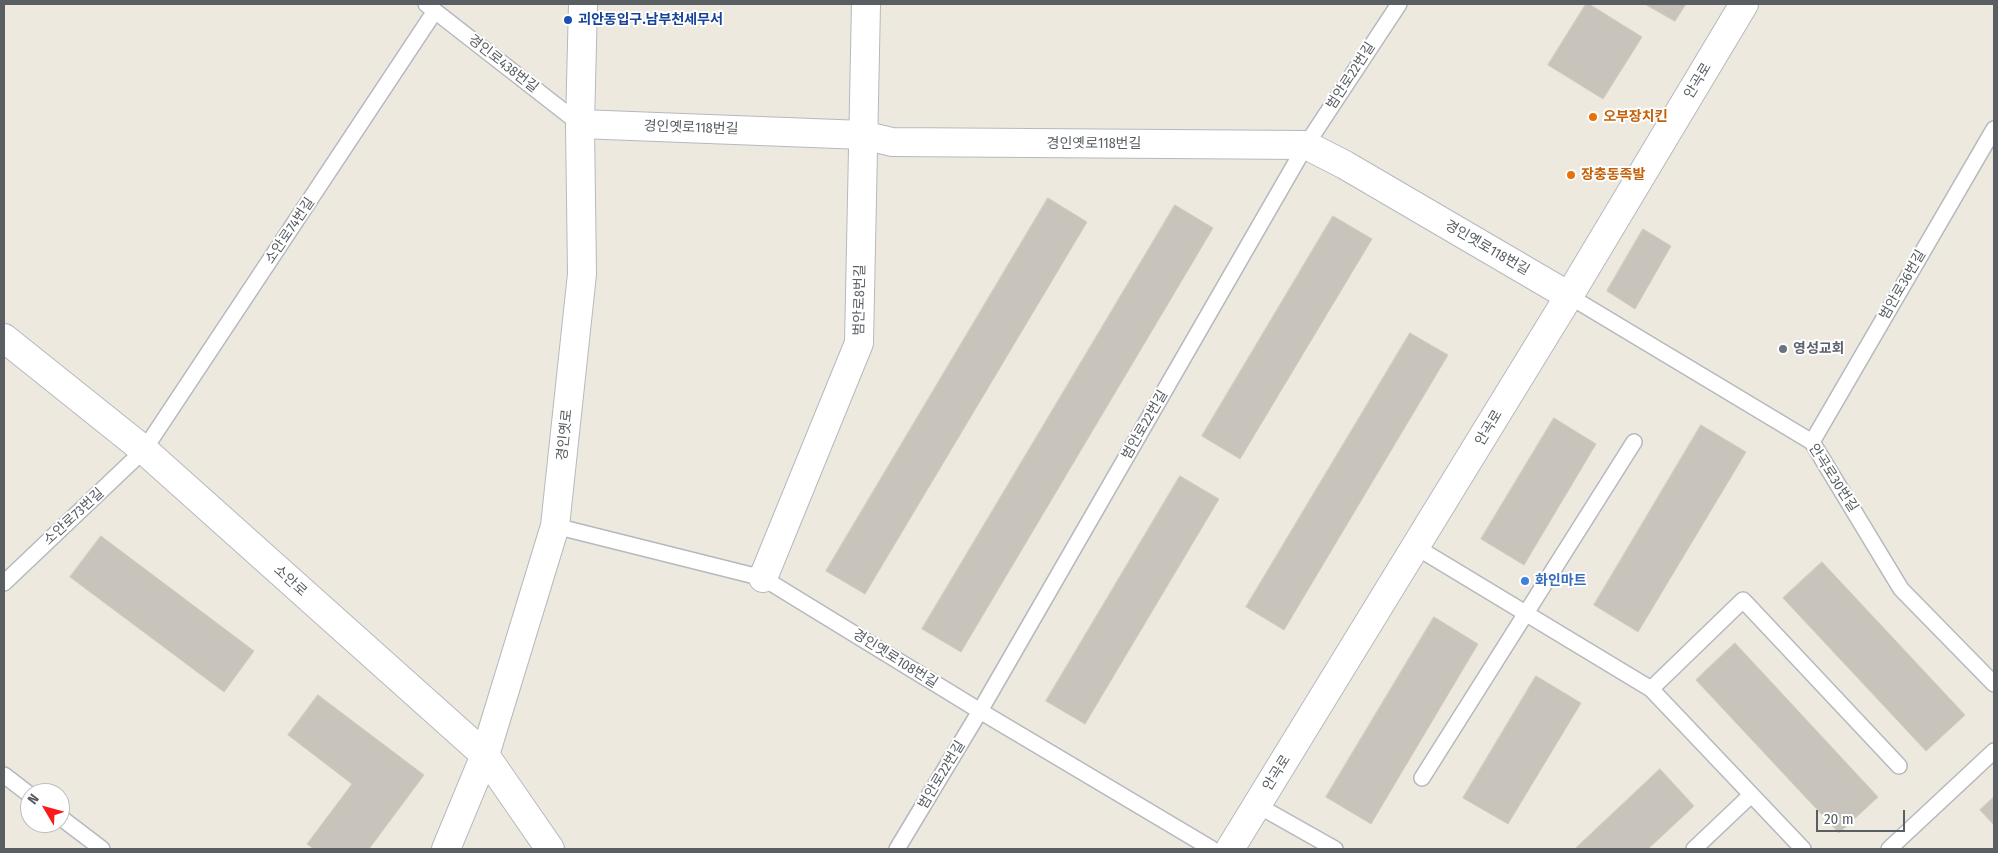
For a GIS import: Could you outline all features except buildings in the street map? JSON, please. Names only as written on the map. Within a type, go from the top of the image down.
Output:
[{"type":"street","name":"경인옛로","points":[[446,849],[485,755],[555,526],[582,274],[580,124],[583,4]]},
{"type":"street","name":"범안로8번길","points":[[763,578],[859,344],[866,4]]},
{"type":"street","name":"안곡로","points":[[1230,849],[1569,296],[1744,4]]},
{"type":"street","name":"경인옛로118번길","points":[[580,124],[863,135],[892,142],[1306,145],[1345,165],[1569,296]]},
{"type":"street","name":"소안로","points":[[4,338],[144,450],[485,755],[550,849]]},
{"type":"lane","name":"범안로22번길","points":[[897,849],[980,711],[1306,145],[1399,4]]},
{"type":"lane","name":"경인로438번길","points":[[431,8],[580,124]]},
{"type":"lane","name":"소안로74번길","points":[[144,450],[431,8]]},
{"type":"lane","name":"범안로36번길","points":[[1812,442],[1989,151],[1994,129]]},
{"type":"lane","name":"안곡로30번길","points":[[1569,296],[1812,442],[1901,589],[1994,684]]},
{"type":"lane","points":[[1422,778],[1634,442]]},
{"type":"lane","name":"소안로73번길","points":[[4,583],[144,450]]},
{"type":"lane","name":"경인옛로108번길","points":[[555,526],[763,578],[980,711],[1212,849]]},
{"type":"lane","points":[[1416,547],[1651,689],[1803,849]]},
{"type":"lane","points":[[1651,689],[1743,600],[1899,766]]},
{"type":"lane","points":[[1889,849],[1994,751]]},
{"type":"lane","points":[[4,774],[20,786]]},
{"type":"lane","points":[[1694,849],[1752,795]]},
{"type":"lane","points":[[1257,805],[1335,849]]},
{"type":"lane","points":[[70,825],[102,849]]},
{"type":"place","name":"괴안동입구.남부천세무서","points":[[568,20]]},
{"type":"place","name":"오부장치킨","points":[[1593,117]]},
{"type":"place","name":"장충동족발","points":[[1571,175]]},
{"type":"place","name":"영성교회","points":[[1783,349]]},
{"type":"place","name":"화인마트","points":[[1525,581]]}]
